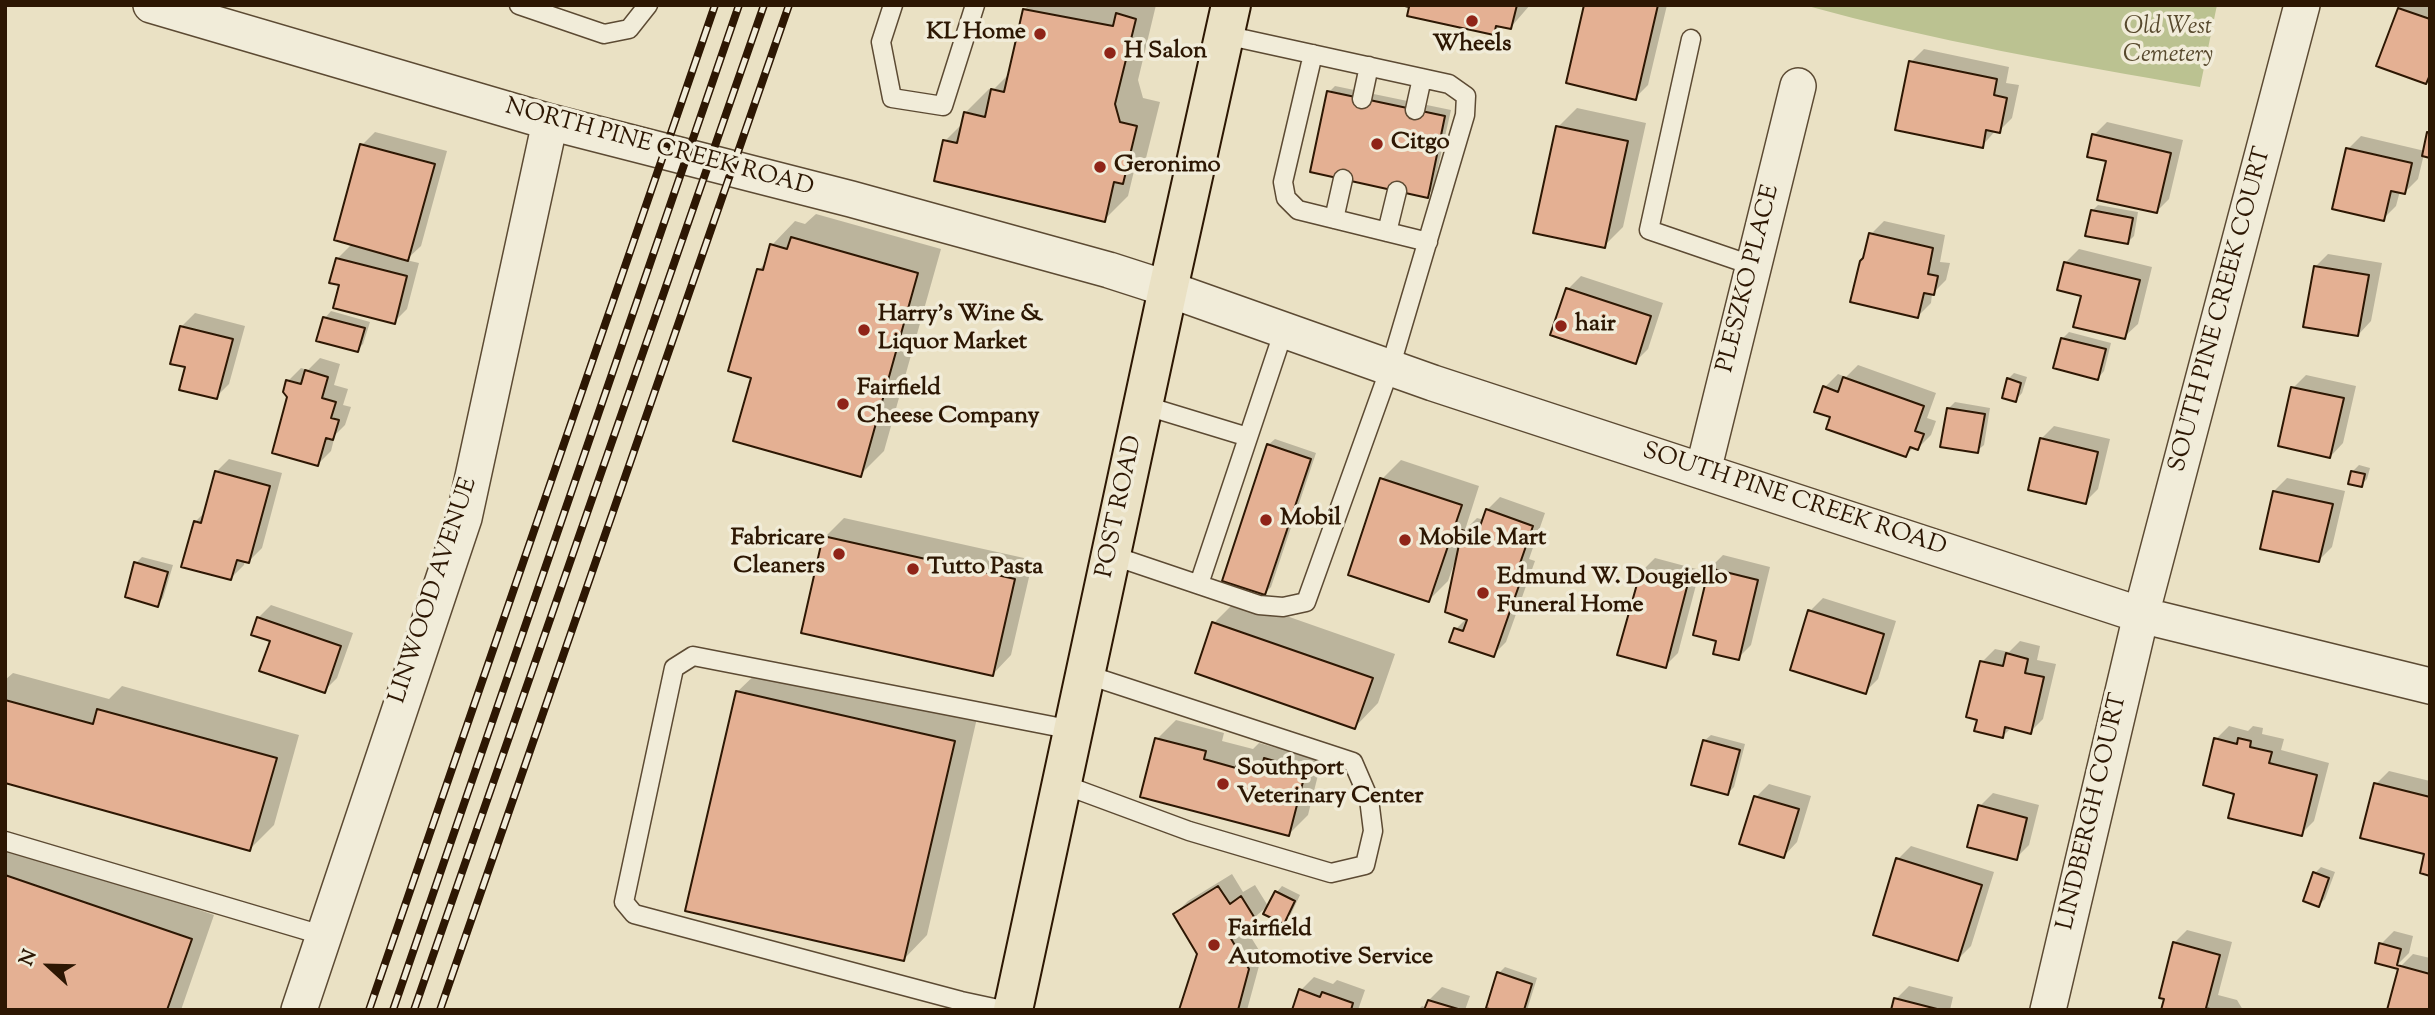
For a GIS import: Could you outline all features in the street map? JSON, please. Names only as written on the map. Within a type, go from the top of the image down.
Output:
[{"type":"main road","name":"POST ROAD","points":[[1013,1010],[1168,289],[1224,14]]},
{"type":"street","name":"NORTH PINE CREEK ROAD","points":[[150,5],[214,14],[550,122],[851,199],[1168,289]]},
{"type":"street","name":"SOUTH PINE CREEK COURT","points":[[2141,615],[2302,5]]},
{"type":"street","name":"PLESZKO PLACE","points":[[1703,471],[1798,86]]},
{"type":"street","name":"LINWOOD AVENUE","points":[[299,1010],[464,518],[550,122]]},
{"type":"street","name":"SOUTH PINE CREEK ROAD","points":[[1168,289],[1390,368],[2141,615],[2430,686]]},
{"type":"street","name":"LINDBERGH COURT","points":[[2048,1010],[2141,615]]},
{"type":"lane","points":[[519,5],[604,34],[629,29],[648,5]]},
{"type":"lane","points":[[893,5],[881,42],[892,98],[943,106],[975,5]]},
{"type":"lane","points":[[1111,555],[1259,605],[1283,607],[1306,602],[1390,368],[1461,129],[1466,96],[1449,84],[1313,54],[1224,14]]},
{"type":"lane","points":[[1690,39],[1649,230],[1754,266]]},
{"type":"lane","points":[[1313,54],[1283,182],[1286,198],[1298,210],[1428,242]]},
{"type":"lane","points":[[1362,99],[1369,66]]},
{"type":"lane","points":[[1415,110],[1422,78]]},
{"type":"lane","points":[[1334,219],[1343,179]]},
{"type":"lane","points":[[1387,232],[1397,191]]},
{"type":"lane","points":[[1199,584],[1284,330]]},
{"type":"lane","points":[[1143,405],[1248,437]]},
{"type":"lane","points":[[1003,1010],[634,914],[624,902],[674,668],[693,656],[1073,730]]},
{"type":"lane","points":[[1062,784],[1189,831],[1331,873],[1365,865],[1373,831],[1369,799],[1353,762],[1085,674]]},
{"type":"lane","points":[[5,841],[325,936]]},
{"type":"green space","name":"Old West Cemetery","points":[[1804,5],[2217,5],[2200,87],[1952,41]]},
{"type":"building","name":"Wheels","points":[[1401,5],[1517,5],[1511,29],[1496,26],[1494,35],[1407,16],[1409,7]]},
{"type":"building","points":[[1584,5],[1658,5],[1636,100],[1566,83]]},
{"type":"building","points":[[2398,8],[2430,19],[2430,75],[2426,84],[2376,66]]},
{"type":"building","points":[[1023,9],[1113,26],[1116,13],[1136,19],[1115,104],[1120,122],[1137,126],[1123,184],[1114,182],[1105,222],[934,181],[943,140],[957,143],[964,112],[985,117],[991,89],[1004,92]]},
{"type":"building","points":[[1909,61],[1997,79],[1994,95],[2007,98],[2000,133],[1986,130],[1983,148],[1895,130]]},
{"type":"building","name":"Citgo","points":[[1327,91],[1445,116],[1428,198],[1310,172]]},
{"type":"building","points":[[1556,126],[1628,141],[1605,248],[1533,233]]},
{"type":"building","points":[[2427,132],[2430,133],[2430,158],[2422,156]]},
{"type":"building","points":[[2092,134],[2171,153],[2157,213],[2097,200],[2106,161],[2087,157]]},
{"type":"building","points":[[360,144],[435,164],[408,261],[334,240]]},
{"type":"building","points":[[2346,148],[2412,163],[2405,194],[2391,191],[2384,221],[2332,209]]},
{"type":"building","points":[[2091,210],[2133,218],[2128,244],[2085,236]]},
{"type":"building","points":[[1869,233],[1933,248],[1928,274],[1938,276],[1934,295],[1924,293],[1918,318],[1850,302]]},
{"type":"building","points":[[791,237],[918,273],[861,477],[733,441],[751,378],[728,371],[757,269],[763,270],[770,244],[787,249]]},
{"type":"building","points":[[336,258],[407,276],[395,324],[333,308],[339,285],[329,283]]},
{"type":"building","points":[[2064,262],[2140,280],[2125,339],[2073,327],[2081,296],[2057,290]]},
{"type":"building","points":[[2314,266],[2369,275],[2358,336],[2303,327]]},
{"type":"building","points":[[1566,288],[1651,316],[1636,364],[1550,335]]},
{"type":"building","points":[[323,317],[365,328],[358,352],[316,341]]},
{"type":"building","points":[[180,326],[233,339],[217,399],[179,390],[185,367],[170,364]]},
{"type":"building","points":[[2061,338],[2106,349],[2098,380],[2053,368]]},
{"type":"building","points":[[305,370],[328,377],[322,398],[336,402],[331,418],[339,420],[333,440],[326,438],[318,466],[272,453],[287,397],[283,392],[286,380],[301,384]]},
{"type":"building","points":[[1843,377],[1924,406],[1915,431],[1924,434],[1918,450],[1910,447],[1906,457],[1826,429],[1830,417],[1814,412],[1823,386],[1838,392]]},
{"type":"building","points":[[2007,378],[2021,383],[2016,402],[2002,398]]},
{"type":"building","points":[[2291,387],[2344,398],[2330,458],[2278,446]]},
{"type":"building","points":[[1947,408],[1985,414],[1978,453],[1940,447]]},
{"type":"building","points":[[2040,438],[2098,452],[2086,504],[2028,490]]},
{"type":"building","name":"Mobil","points":[[1267,444],[1311,459],[1265,595],[1222,581]]},
{"type":"building","points":[[215,471],[270,486],[249,563],[237,560],[231,580],[181,567],[194,521],[201,523]]},
{"type":"building","points":[[2351,471],[2365,474],[2362,487],[2348,484]]},
{"type":"building","name":"Mobile Mart","points":[[1380,478],[1462,505],[1429,602],[1348,575]]},
{"type":"building","points":[[2273,491],[2333,504],[2319,562],[2260,549]]},
{"type":"building","name":"Edmund W. Dougiello Funeral Home","points":[[1486,509],[1533,526],[1517,572],[1523,574],[1494,657],[1449,642],[1454,628],[1463,631],[1467,620],[1445,612],[1462,530],[1477,535]]},
{"type":"building","points":[[823,536],[1015,579],[993,676],[801,633]]},
{"type":"building","points":[[134,562],[168,572],[158,607],[125,597]]},
{"type":"building","points":[[1709,568],[1758,580],[1739,660],[1713,654],[1716,641],[1693,635]]},
{"type":"building","points":[[1641,570],[1688,583],[1666,668],[1617,655]]},
{"type":"building","points":[[1808,610],[1884,634],[1866,694],[1790,670]]},
{"type":"building","points":[[257,617],[341,646],[325,693],[259,671],[270,641],[251,635]]},
{"type":"building","points":[[1212,622],[1373,678],[1355,729],[1195,673]]},
{"type":"building","points":[[2006,653],[2028,659],[2025,673],[2044,677],[2031,734],[2005,727],[2003,738],[1974,731],[1977,720],[1966,717],[1980,661],[2003,666]]},
{"type":"building","points":[[736,691],[955,741],[904,961],[685,911]]},
{"type":"building","points":[[5,700],[93,724],[97,709],[277,758],[250,851],[5,783]]},
{"type":"building","name":"Southport Veterinary Center","points":[[1155,738],[1206,751],[1204,759],[1236,768],[1238,761],[1262,767],[1264,758],[1306,770],[1289,836],[1140,797]]},
{"type":"building","points":[[2214,738],[2237,744],[2238,738],[2251,741],[2250,747],[2272,752],[2269,763],[2317,775],[2302,836],[2228,818],[2234,794],[2203,785]]},
{"type":"building","points":[[1703,740],[1740,750],[1728,795],[1691,785]]},
{"type":"building","points":[[2374,783],[2430,797],[2430,876],[2420,873],[2424,854],[2360,838]]},
{"type":"building","points":[[1754,796],[1799,809],[1784,858],[1739,844]]},
{"type":"building","points":[[1978,805],[2027,818],[2017,860],[1967,847]]},
{"type":"building","points":[[1896,858],[1982,885],[1958,961],[1873,935]]},
{"type":"building","points":[[2313,872],[2329,878],[2319,907],[2303,901]]},
{"type":"building","points":[[5,875],[192,939],[167,1010],[5,1010]]},
{"type":"building","name":"Fairfield Automotive Service","points":[[1218,886],[1230,904],[1241,896],[1256,920],[1230,937],[1249,969],[1238,1010],[1179,1010],[1197,954],[1173,914]]},
{"type":"building","points":[[1275,891],[1295,901],[1284,924],[1263,914]]},
{"type":"building","points":[[2173,942],[2220,955],[2206,1008],[2213,1010],[2161,1010],[2164,999],[2159,998]]},
{"type":"building","points":[[2379,943],[2401,949],[2397,965],[2430,974],[2430,1010],[2387,1010],[2398,969],[2375,963]]},
{"type":"building","points":[[1497,972],[1532,984],[1524,1010],[1486,1008]]},
{"type":"building","points":[[1299,989],[1320,997],[1322,992],[1353,1003],[1351,1010],[1292,1010]]},
{"type":"building","points":[[1894,998],[1941,1010],[1891,1010]]},
{"type":"building","points":[[1428,1000],[1458,1009],[1424,1010]]},
{"type":"railway","points":[[369,1010],[715,5]]},
{"type":"railway","points":[[393,1010],[739,5]]},
{"type":"railway","points":[[414,1010],[764,5]]},
{"type":"railway","points":[[440,1010],[789,5]]},
{"type":"place","name":"Wheels","points":[[1472,21]]},
{"type":"place","name":"KL Home","points":[[1040,34]]},
{"type":"place","name":"H Salon","points":[[1110,53]]},
{"type":"place","name":"Citgo","points":[[1377,144]]},
{"type":"place","name":"Geronimo","points":[[1100,167]]},
{"type":"place","name":"hair","points":[[1561,326]]},
{"type":"place","name":"Harry's Wine & Liquor Market","points":[[864,330]]},
{"type":"place","name":"Fairfield Cheese Company","points":[[843,404]]},
{"type":"place","name":"Mobil","points":[[1266,520]]},
{"type":"place","name":"Mobile Mart","points":[[1405,540]]},
{"type":"place","name":"Fabricare Cleaners","points":[[839,554]]},
{"type":"place","name":"Tutto Pasta","points":[[913,569]]},
{"type":"place","name":"Edmund W. Dougiello Funeral Home","points":[[1483,593]]},
{"type":"place","name":"Southport Veterinary Center","points":[[1223,784]]},
{"type":"place","name":"Fairfield Automotive Service","points":[[1214,945]]}]
